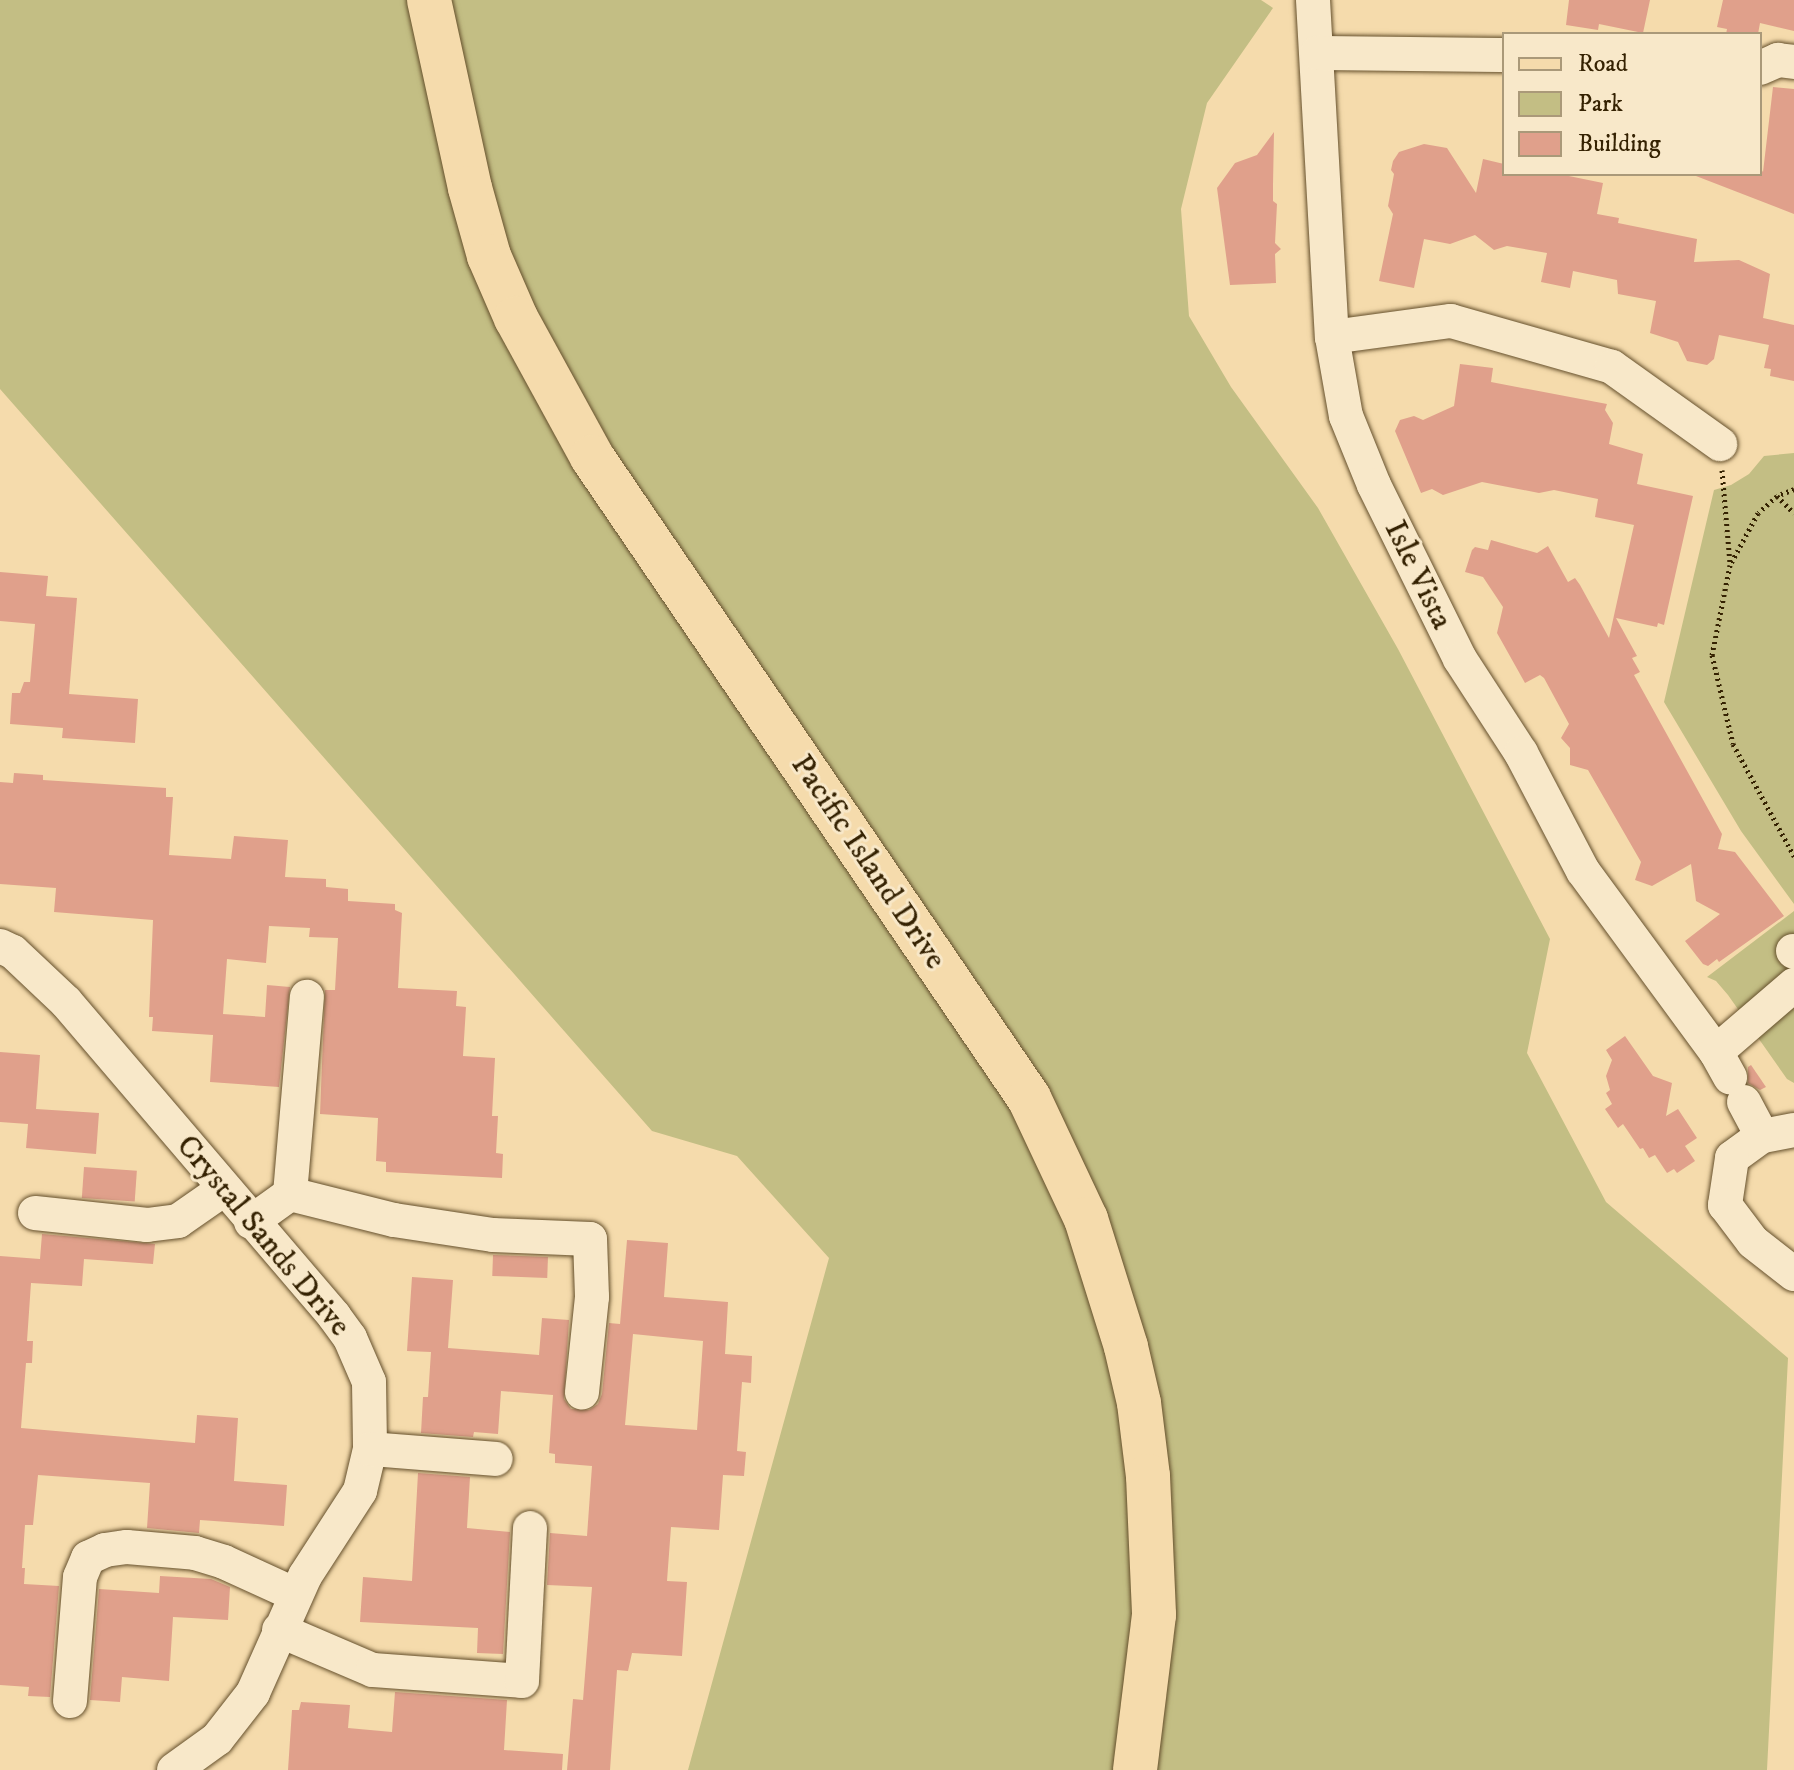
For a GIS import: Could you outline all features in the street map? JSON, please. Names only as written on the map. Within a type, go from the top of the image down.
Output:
[{"type":"main road","name":"Pacific Island Drive","points":[[429,0],[470,188],[489,256],[516,318],[592,457],[1029,1098],[1086,1219],[1129,1361],[1139,1403],[1148,1476],[1154,1615],[1135,1770]]},
{"type":"street","name":"Isle Vista","points":[[1313,0],[1332,337],[1346,416],[1374,485],[1460,659],[1521,753],[1583,871],[1730,1077],[1778,1133],[1732,1158],[1725,1205],[1753,1242],[1794,1274]]},
{"type":"street","points":[[1317,53],[1502,55]]},
{"type":"street","points":[[1762,67],[1778,60],[1794,62]]},
{"type":"street","points":[[1332,337],[1451,321],[1612,367],[1720,444]]},
{"type":"street","name":"Crystal Sands Drive","points":[[0,946],[13,952],[66,1002],[350,1338],[369,1382],[372,1408],[370,1449],[360,1491],[296,1595],[253,1693],[217,1739],[174,1770]]},
{"type":"street","points":[[1730,1077],[1794,985]]},
{"type":"street","points":[[251,1222],[290,1194],[307,997]]},
{"type":"street","points":[[35,1213],[147,1225],[178,1221],[224,1189]]},
{"type":"street","points":[[290,1194],[394,1220],[493,1235],[590,1239],[592,1297],[582,1392]]},
{"type":"street","points":[[370,1449],[496,1459]]},
{"type":"street","points":[[279,1630],[373,1670],[522,1681],[530,1528]]},
{"type":"street","points":[[70,1701],[80,1577],[88,1558],[105,1550],[127,1547],[195,1553],[224,1562],[296,1595]]},
{"type":"path","points":[[1720,444],[1730,565],[1712,655],[1733,744],[1794,856]]},
{"type":"path","points":[[1730,565],[1758,513],[1777,496],[1794,489]]},
{"type":"path","points":[[1777,496],[1794,513]]},
{"type":"green space","points":[[0,0],[1261,0],[1273,8],[1207,103],[1181,209],[1189,316],[1231,387],[1318,508],[1398,649],[1550,939],[1527,1053],[1606,1202],[1788,1358],[1767,1770],[688,1770],[829,1258],[737,1156],[652,1131],[0,389]]},
{"type":"green space","points":[[1794,453],[1794,904],[1741,831],[1664,702],[1714,490],[1731,485],[1749,474],[1764,456]]},
{"type":"green space","points":[[1794,911],[1794,1083],[1787,1079],[1728,995],[1716,981],[1707,977]]},
{"type":"building","points":[[1569,0],[1650,0],[1643,32],[1599,24],[1598,30],[1566,25]]},
{"type":"building","points":[[1723,0],[1794,0],[1794,31],[1760,23],[1758,32],[1726,32],[1727,29],[1717,27]]},
{"type":"building","points":[[1773,87],[1794,89],[1794,214],[1696,176],[1762,176]]},
{"type":"building","points":[[1274,132],[1275,243],[1281,249],[1275,254],[1276,283],[1230,285],[1217,188],[1235,163],[1257,155]]},
{"type":"building","points":[[1424,144],[1447,148],[1476,193],[1483,159],[1502,164],[1502,176],[1569,176],[1603,183],[1597,214],[1619,218],[1618,223],[1697,239],[1694,262],[1739,260],[1770,274],[1763,318],[1794,325],[1794,381],[1770,376],[1771,369],[1764,368],[1769,345],[1719,335],[1714,359],[1707,365],[1687,361],[1678,342],[1650,333],[1656,301],[1618,294],[1617,280],[1573,271],[1570,288],[1541,282],[1547,253],[1507,246],[1494,250],[1475,235],[1450,244],[1424,239],[1414,288],[1379,281],[1393,214],[1388,206],[1394,174],[1391,170],[1399,152]]},
{"type":"building","points":[[1460,364],[1493,368],[1491,382],[1607,404],[1605,410],[1613,423],[1609,444],[1643,454],[1637,484],[1693,496],[1664,625],[1658,623],[1657,627],[1616,618],[1637,656],[1632,658],[1640,672],[1634,675],[1722,834],[1718,849],[1735,852],[1784,916],[1719,962],[1717,959],[1708,966],[1703,964],[1685,941],[1720,914],[1696,901],[1691,864],[1652,886],[1635,880],[1641,862],[1588,770],[1570,765],[1570,748],[1561,738],[1569,724],[1544,678],[1540,675],[1525,683],[1497,633],[1503,607],[1483,577],[1465,572],[1472,550],[1475,547],[1488,550],[1491,540],[1537,553],[1548,546],[1568,582],[1575,578],[1580,585],[1609,638],[1634,525],[1595,517],[1598,499],[1554,490],[1539,493],[1482,482],[1443,495],[1432,489],[1421,493],[1395,431],[1400,420],[1414,416],[1423,420],[1454,406]]},
{"type":"building","points":[[0,572],[48,576],[46,596],[77,598],[69,694],[138,699],[135,743],[62,738],[63,728],[10,724],[12,693],[20,693],[24,682],[30,682],[35,624],[0,621]]},
{"type":"building","points":[[14,773],[43,775],[43,780],[166,788],[166,797],[173,797],[169,855],[231,859],[234,836],[288,840],[285,877],[326,879],[326,887],[348,889],[348,901],[395,904],[395,910],[402,913],[398,988],[457,991],[456,1006],[466,1007],[463,1056],[495,1058],[492,1116],[498,1116],[496,1153],[503,1154],[502,1178],[386,1172],[386,1162],[376,1161],[378,1118],[320,1114],[325,990],[335,990],[338,938],[309,937],[310,928],[269,926],[266,963],[227,959],[223,1014],[265,1017],[267,985],[290,987],[279,1087],[210,1082],[213,1035],[152,1031],[153,1017],[149,1017],[153,920],[54,912],[56,888],[0,884],[0,782],[13,783]]},
{"type":"building","points":[[1625,1036],[1653,1076],[1672,1083],[1666,1116],[1678,1109],[1697,1138],[1685,1146],[1695,1161],[1677,1173],[1674,1169],[1667,1173],[1655,1155],[1649,1158],[1623,1124],[1618,1128],[1605,1109],[1612,1104],[1606,1093],[1610,1090],[1606,1076],[1612,1060],[1606,1050]]},
{"type":"building","points":[[0,1052],[40,1055],[36,1109],[99,1113],[96,1154],[26,1148],[28,1124],[0,1122]]},
{"type":"building","points":[[1751,1065],[1766,1087],[1760,1090],[1748,1083],[1748,1067]]},
{"type":"building","points":[[84,1167],[137,1171],[135,1202],[82,1198]]},
{"type":"building","points":[[42,1234],[155,1244],[153,1264],[84,1259],[82,1286],[31,1283],[27,1341],[33,1341],[32,1363],[26,1363],[21,1428],[195,1443],[197,1415],[238,1418],[234,1481],[287,1485],[284,1526],[200,1520],[199,1533],[147,1528],[150,1483],[38,1475],[33,1525],[25,1525],[22,1568],[25,1568],[24,1584],[59,1586],[50,1697],[28,1696],[29,1687],[0,1685],[0,1256],[40,1259]]},
{"type":"building","points":[[627,1240],[668,1243],[664,1297],[728,1302],[725,1354],[752,1356],[751,1383],[742,1382],[737,1451],[746,1452],[744,1476],[723,1475],[719,1530],[671,1527],[667,1581],[687,1582],[682,1656],[632,1653],[628,1671],[617,1670],[610,1770],[567,1770],[573,1699],[583,1700],[592,1587],[547,1585],[550,1533],[587,1536],[592,1466],[555,1463],[555,1454],[549,1453],[553,1395],[501,1391],[498,1434],[474,1432],[473,1437],[421,1433],[423,1397],[428,1397],[431,1352],[407,1351],[412,1277],[453,1280],[448,1348],[539,1355],[542,1318],[569,1320],[564,1399],[571,1409],[589,1410],[598,1404],[602,1394],[609,1323],[620,1324]],"holes":[[[633,1334],[703,1341],[697,1430],[625,1425]]]},
{"type":"building","points":[[493,1255],[548,1257],[547,1278],[492,1276]]},
{"type":"building","points":[[418,1473],[470,1477],[467,1528],[510,1532],[503,1654],[477,1653],[478,1628],[360,1622],[363,1577],[412,1581]]},
{"type":"building","points":[[160,1576],[211,1579],[230,1587],[228,1620],[173,1617],[169,1681],[122,1677],[120,1702],[90,1700],[99,1589],[159,1593]]},
{"type":"building","points":[[395,1692],[507,1700],[504,1750],[563,1754],[562,1770],[288,1770],[292,1710],[299,1710],[301,1702],[350,1705],[348,1728],[392,1732]]}]
